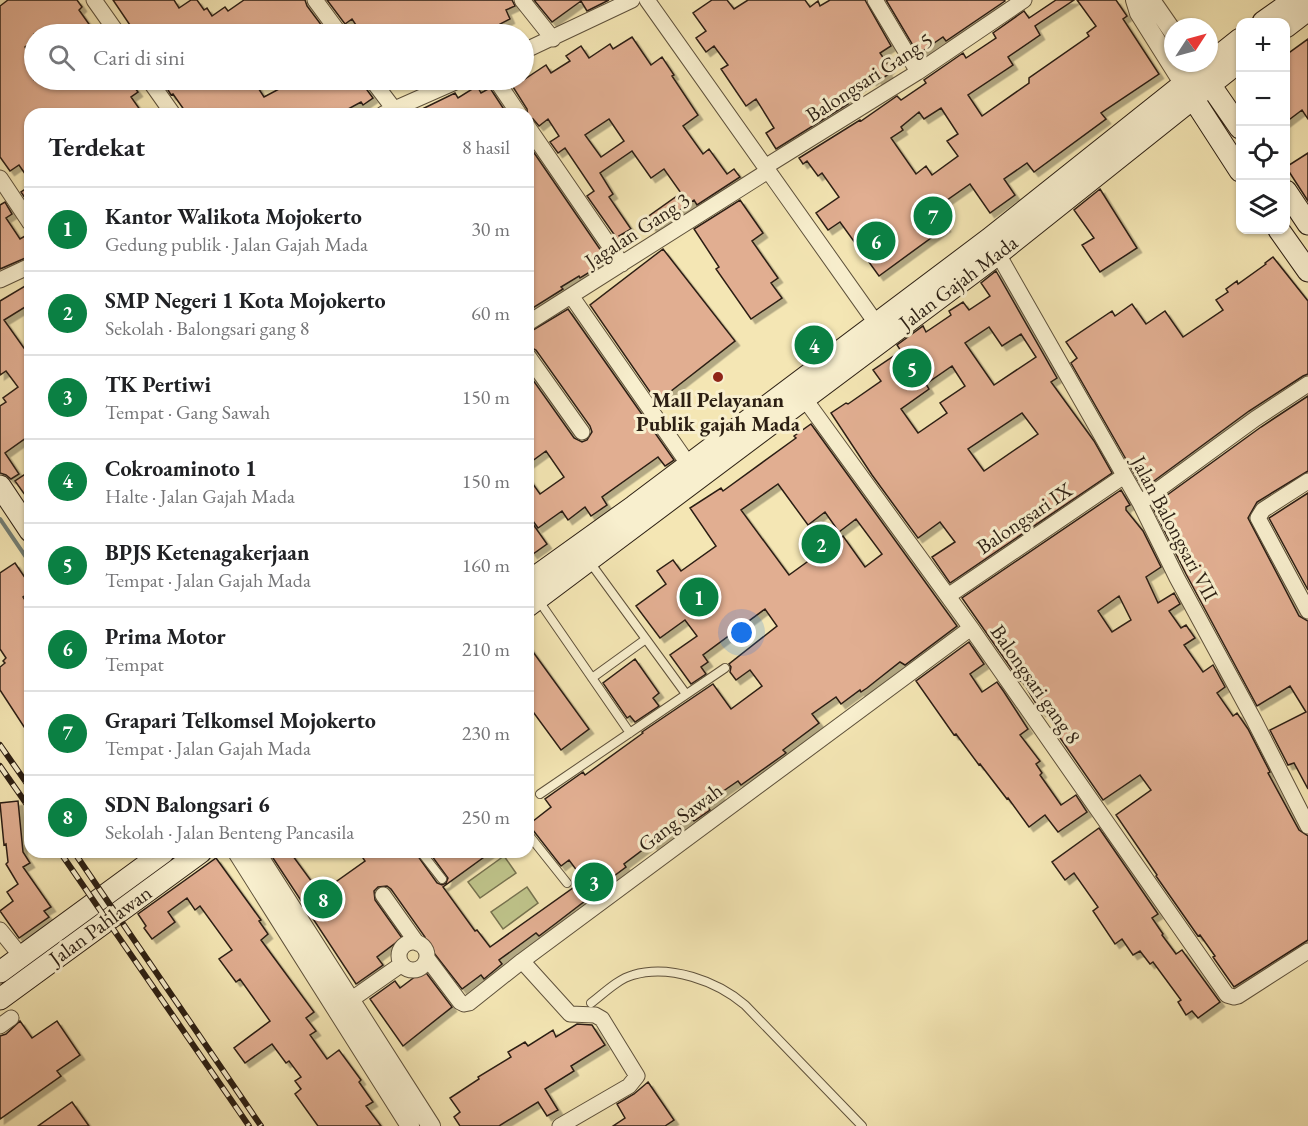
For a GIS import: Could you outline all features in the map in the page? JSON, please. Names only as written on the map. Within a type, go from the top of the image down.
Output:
[{"type":"main road","points":[[1269,18],[1294,0]]},
{"type":"main road","points":[[1290,24],[1308,10]]},
{"type":"main road","name":"Jalan Gajah Mada","points":[[1218,58],[1236,42]]},
{"type":"main road","name":"Jalan Gajah Mada","points":[[1218,67],[1236,62]]},
{"type":"main road","name":"Jalan Gajah Mada","points":[[881,330],[998,254],[1188,91],[1202,72]]},
{"type":"main road","points":[[1202,72],[1239,126]]},
{"type":"main road","name":"Jalan Gajah Mada","points":[[534,590],[790,402],[881,330],[989,239],[1188,91]]},
{"type":"main road","points":[[1188,91],[1236,165]]},
{"type":"main road","points":[[1290,198],[1308,224]]},
{"type":"main road","points":[[1282,234],[1308,271]]},
{"type":"main road","name":"Jalan Gajah Mada","points":[[584,553],[689,465],[790,402]]},
{"type":"main road","points":[[0,486],[24,522]]},
{"type":"main road","name":"Jalan Pahlawan","points":[[0,999],[155,858]]},
{"type":"main road","name":"Jalan Pahlawan","points":[[0,972],[21,956],[85,922],[191,858]]},
{"type":"street","points":[[94,0],[111,24]]},
{"type":"street","points":[[315,0],[333,24]]},
{"type":"street","points":[[522,0],[553,39]]},
{"type":"street","points":[[534,47],[632,0]]},
{"type":"street","points":[[647,0],[881,330]]},
{"type":"street","points":[[875,0],[918,72]]},
{"type":"street","name":"Balongsari Gang 5","points":[[767,169],[918,72],[1024,0]]},
{"type":"street","points":[[1135,0],[1139,13],[1188,91]]},
{"type":"street","points":[[1148,0],[1164,19]]},
{"type":"street","points":[[156,90],[169,108]]},
{"type":"street","points":[[377,90],[386,108]]},
{"type":"street","points":[[397,108],[438,90]]},
{"type":"street","points":[[503,90],[515,108]]},
{"type":"street","points":[[534,136],[622,264]]},
{"type":"street","name":"Jagalan Gang 3","points":[[534,319],[767,169]]},
{"type":"street","points":[[0,178],[24,214]]},
{"type":"street","name":"Jalan Balongsari VII","points":[[998,254],[1140,503],[1308,826]]},
{"type":"street","points":[[0,280],[24,269]]},
{"type":"street","points":[[572,297],[689,465]]},
{"type":"street","points":[[534,364],[582,432]]},
{"type":"street","points":[[1140,503],[1255,419],[1308,384]]},
{"type":"street","name":"Balongsari gang 8","points":[[790,402],[948,596],[1217,981],[1230,996],[1238,996],[1308,951]]},
{"type":"street","name":"Balongsari IX","points":[[948,596],[1124,476]]},
{"type":"street","points":[[1308,482],[1258,515],[1308,612]]},
{"type":"street","name":"Gang Sawah","points":[[428,958],[460,1002],[466,1004],[971,628]]},
{"type":"street","points":[[241,858],[376,1055],[431,1126]]},
{"type":"street","points":[[260,858],[352,999],[410,1126]]},
{"type":"street","points":[[383,895],[417,943],[425,948],[428,958],[423,967],[410,970],[402,964],[400,950],[407,943],[417,943]]},
{"type":"street","points":[[0,930],[21,956]]},
{"type":"street","points":[[522,961],[570,1014],[595,1015],[602,1019],[637,1076],[629,1086],[560,1126]]},
{"type":"street","points":[[352,999],[402,964]]},
{"type":"lane","points":[[584,553],[686,694]]},
{"type":"lane","points":[[534,598],[630,734]]},
{"type":"lane","points":[[592,678],[646,639]]},
{"type":"lane","points":[[540,794],[725,668]]},
{"type":"lane","points":[[534,842],[567,884]]},
{"type":"lane","points":[[426,858],[442,879]]},
{"type":"lane","points":[[591,1003],[621,981],[637,974],[680,973],[718,986],[745,1005],[862,1126]]},
{"type":"green space","points":[[501,858],[505,858],[516,873],[480,898],[468,882]]},
{"type":"green space","points":[[527,887],[538,903],[503,929],[491,912]]},
{"type":"building","points":[[8,0],[77,0],[82,7],[79,10],[89,24],[24,24],[24,90],[136,90],[138,92],[131,97],[139,108],[24,108],[24,172],[19,165],[10,171],[0,157],[0,6]]},
{"type":"building","points":[[113,0],[174,0],[179,8],[191,0],[197,0],[204,10],[207,8],[212,16],[225,7],[228,11],[244,0],[305,0],[320,24],[129,24]]},
{"type":"building","points":[[327,0],[512,0],[515,6],[506,10],[510,19],[500,24],[355,24],[352,19],[345,24]]},
{"type":"building","points":[[534,0],[609,0],[587,11],[581,1],[552,22]]},
{"type":"building","points":[[712,0],[727,0],[734,9],[748,0],[805,0],[810,7],[818,1],[820,6],[830,0],[865,0],[891,46],[880,53],[890,68],[887,71],[889,74],[878,81],[876,78],[872,81],[871,79],[853,92],[855,96],[847,102],[848,104],[776,149],[766,133],[774,128],[756,99],[746,106],[721,69],[728,65],[714,46],[706,52],[696,38],[706,31],[693,13]]},
{"type":"building","points":[[886,0],[1005,1],[946,41],[943,37],[918,54]]},
{"type":"building","points":[[1056,0],[1074,0],[1035,26],[1040,35],[1008,57],[1013,65],[968,95],[982,116],[1029,83],[1029,78],[1089,36],[1087,33],[1096,26],[1077,0],[1116,0],[1127,16],[1123,19],[1159,74],[1101,113],[1106,119],[1034,172],[1027,163],[1004,179],[1015,195],[990,213],[970,184],[933,210],[946,227],[879,276],[840,222],[828,230],[816,213],[839,197],[822,173],[818,176],[807,161],[803,164],[799,158],[861,121],[897,96],[901,100],[926,83],[924,80],[963,53],[966,58],[996,38],[993,33],[1024,11],[1029,18]],"holes":[[[941,108],[958,134],[947,141],[958,156],[932,175],[926,166],[916,174],[891,138],[903,130],[901,127],[919,112],[924,119]]]},
{"type":"building","points":[[632,37],[651,65],[662,57],[698,115],[683,126],[703,154],[709,149],[727,174],[734,169],[740,177],[697,205],[694,200],[653,229],[646,218],[681,193],[664,169],[651,178],[632,151],[600,173],[613,194],[609,197],[631,229],[619,236],[621,238],[618,240],[587,196],[594,191],[565,148],[558,153],[550,142],[559,136],[548,119],[539,126],[534,120],[534,108],[526,108],[515,90],[534,90],[534,73],[546,65],[551,73],[570,61],[566,56],[581,46],[589,58],[610,44],[613,49]],"holes":[[[609,119],[624,141],[601,157],[585,135]]]},
{"type":"building","points":[[1308,39],[1308,119],[1302,110],[1290,119],[1290,52]]},
{"type":"building","points":[[168,90],[259,90],[264,97],[277,90],[367,90],[373,98],[363,105],[361,102],[350,108],[183,108],[173,94],[171,95]]},
{"type":"building","points":[[471,90],[479,90],[481,93],[491,90],[503,108],[424,108],[455,93],[458,98]]},
{"type":"building","points":[[534,153],[608,261],[561,287],[563,289],[534,307]]},
{"type":"building","points":[[1308,153],[1308,201],[1290,173],[1290,164]]},
{"type":"building","points":[[1100,189],[1137,248],[1100,272],[1082,245],[1094,238],[1074,210]]},
{"type":"building","points":[[740,200],[763,233],[752,241],[778,278],[771,283],[782,298],[751,319],[716,269],[719,267],[694,229]]},
{"type":"building","points":[[5,202],[12,214],[6,218],[20,239],[24,237],[24,259],[0,269],[0,205]]},
{"type":"building","name":"Mall Pelayanan Publik gajah Mada","points":[[663,249],[735,341],[657,402],[590,305]]},
{"type":"building","points":[[1273,257],[1308,301],[1308,374],[1249,411],[1143,489],[1071,363],[1077,358],[1066,342],[1112,311],[1115,316],[1132,304],[1146,324],[1165,311],[1183,337],[1223,310],[1216,300],[1228,292],[1226,289],[1237,281],[1238,284]]},
{"type":"building","points":[[996,271],[1057,378],[1051,382],[1094,441],[1112,473],[950,583],[932,557],[955,542],[940,522],[918,538],[831,413],[881,381],[873,370],[901,351],[897,345],[923,326],[926,332],[951,315],[949,311],[963,302],[969,310],[990,296],[981,283]],"holes":[[[989,327],[1002,346],[1021,334],[1036,357],[994,385],[965,343]],[[952,366],[965,386],[940,403],[947,413],[918,433],[901,409],[929,389],[926,384]],[[1022,413],[1038,434],[984,471],[968,449]]]},
{"type":"building","points":[[24,287],[24,308],[4,320],[24,348],[24,439],[5,453],[19,474],[11,479],[0,473],[0,406],[6,402],[3,398],[18,387],[6,371],[0,375],[0,301]]},
{"type":"building","points":[[568,309],[674,460],[665,466],[658,457],[602,497],[607,505],[591,516],[585,507],[568,520],[562,511],[538,528],[534,522],[534,486],[540,494],[564,477],[546,451],[534,460],[534,381],[574,438],[582,442],[587,440],[592,432],[534,349],[534,329]]},
{"type":"building","points":[[1308,396],[1308,471],[1257,502],[1248,518],[1299,616],[1308,621],[1308,789],[1294,763],[1288,765],[1270,730],[1306,712],[1290,686],[1257,706],[1152,506]]},
{"type":"building","points":[[811,424],[957,626],[905,665],[900,662],[861,692],[860,690],[841,704],[836,697],[812,714],[819,723],[783,750],[786,753],[741,785],[738,781],[719,794],[721,796],[707,806],[710,810],[694,821],[691,817],[653,845],[652,843],[624,864],[626,867],[606,882],[607,884],[555,924],[539,936],[536,933],[499,960],[502,964],[484,979],[481,975],[462,989],[427,944],[425,937],[391,889],[387,886],[378,887],[374,891],[375,900],[402,938],[377,957],[383,965],[356,984],[273,858],[294,858],[320,893],[365,861],[363,858],[419,858],[437,883],[442,885],[448,878],[433,858],[483,858],[443,887],[475,931],[477,930],[490,947],[584,880],[569,860],[561,866],[534,831],[534,820],[551,807],[545,799],[583,772],[585,775],[642,732],[713,684],[731,709],[762,686],[750,670],[736,680],[730,672],[729,664],[777,626],[765,609],[703,655],[708,662],[701,667],[706,674],[691,684],[670,655],[697,636],[685,620],[660,638],[636,606],[666,584],[657,571],[673,560],[681,571],[716,546],[690,508],[721,488],[723,491],[796,438],[794,436]],"holes":[[[778,484],[808,525],[825,512],[839,532],[856,519],[882,554],[865,567],[843,536],[789,575],[741,510]]]},
{"type":"building","points":[[24,475],[24,494],[15,481]]},
{"type":"building","points":[[1121,490],[1130,505],[1126,507],[1126,510],[1143,531],[1161,567],[1146,577],[1158,603],[1174,593],[1180,604],[1169,611],[1181,628],[1186,625],[1195,638],[1184,645],[1203,672],[1213,665],[1225,687],[1217,693],[1233,716],[1237,713],[1248,729],[1270,772],[1268,773],[1299,830],[1308,836],[1308,940],[1234,987],[1213,957],[1215,956],[1200,935],[1198,936],[1116,815],[1151,790],[1140,775],[1103,800],[1056,732],[1064,727],[1057,711],[1041,712],[1022,680],[1020,681],[962,598]],"holes":[[[1119,596],[1131,620],[1112,632],[1098,611]]]},
{"type":"building","points":[[1308,493],[1308,590],[1269,518]]},
{"type":"building","points":[[534,526],[547,544],[534,553]]},
{"type":"building","points":[[15,563],[24,576],[24,727],[0,690],[0,667],[5,663],[3,661],[6,658],[0,649],[0,573]]},
{"type":"building","points":[[969,642],[984,664],[970,674],[982,692],[997,682],[1028,729],[1020,735],[1040,761],[1036,764],[1042,773],[1040,775],[1061,805],[1076,795],[1087,812],[1058,832],[1045,815],[1029,827],[956,734],[954,735],[916,681]]},
{"type":"building","points":[[534,653],[589,729],[561,750],[534,713]]},
{"type":"building","points":[[635,659],[659,693],[653,698],[659,706],[635,722],[630,716],[627,718],[603,683]]},
{"type":"building","points":[[18,801],[24,858],[27,858],[30,863],[23,867],[51,907],[44,911],[49,917],[19,938],[0,911],[13,901],[7,892],[18,884],[6,864],[8,862],[0,803]]},
{"type":"building","points":[[1099,828],[1158,914],[1152,918],[1162,935],[1176,954],[1182,950],[1220,1002],[1198,1018],[1192,1011],[1186,1015],[1178,1002],[1181,1000],[1153,962],[1150,964],[1140,951],[1133,955],[1122,939],[1115,944],[1093,911],[1098,907],[1074,873],[1065,880],[1052,862]]},
{"type":"building","points":[[216,858],[261,920],[259,921],[268,934],[261,940],[314,1012],[306,1018],[316,1031],[310,1035],[327,1059],[339,1050],[361,1080],[359,1082],[373,1102],[366,1106],[381,1126],[318,1126],[295,1094],[301,1089],[295,1081],[301,1077],[289,1061],[286,1063],[272,1044],[245,1063],[234,1048],[270,1021],[240,979],[236,982],[219,959],[232,950],[200,906],[195,910],[187,898],[168,912],[175,922],[152,939],[144,928],[146,926],[138,914]]},
{"type":"building","points":[[424,970],[452,1007],[403,1046],[370,999],[395,981],[400,988]]},
{"type":"building","points":[[20,1021],[32,1038],[57,1021],[80,1055],[57,1071],[61,1076],[0,1119],[0,1036],[6,1034]]},
{"type":"building","points":[[577,1024],[592,1025],[605,1045],[571,1066],[574,1071],[545,1089],[558,1110],[547,1116],[538,1102],[499,1126],[460,1126],[454,1117],[460,1112],[450,1098],[479,1079],[478,1077],[511,1057],[508,1052],[525,1042],[528,1046],[553,1030],[556,1037]]},
{"type":"building","points":[[648,1082],[674,1120],[665,1126],[613,1126],[625,1118],[617,1104]]},
{"type":"building","points":[[72,1102],[89,1126],[38,1126]]},
{"type":"waterway","points":[[0,519],[24,554]]},
{"type":"railway","points":[[0,745],[24,779]]},
{"type":"railway","points":[[0,766],[24,800]]},
{"type":"railway","points":[[64,858],[249,1126]]},
{"type":"railway","points":[[78,858],[261,1126]]},
{"type":"place","name":"Grapari Telkomsel Mojokerto","points":[[933,216]]},
{"type":"place","name":"Prima Motor","points":[[876,241]]},
{"type":"place","name":"Cokroaminoto 1","points":[[814,345]]},
{"type":"place","name":"BPJS Ketenagakerjaan","points":[[912,368]]},
{"type":"place","name":"Mall Pelayanan Publik gajah Mada","points":[[718,377]]},
{"type":"place","name":"SMP Negeri 1 Kota Mojokerto","points":[[821,544]]},
{"type":"place","name":"Kantor Walikota Mojokerto","points":[[699,597]]},
{"type":"place","name":"TK Pertiwi","points":[[594,882]]},
{"type":"place","name":"SDN Balongsari 6","points":[[323,899]]}]
